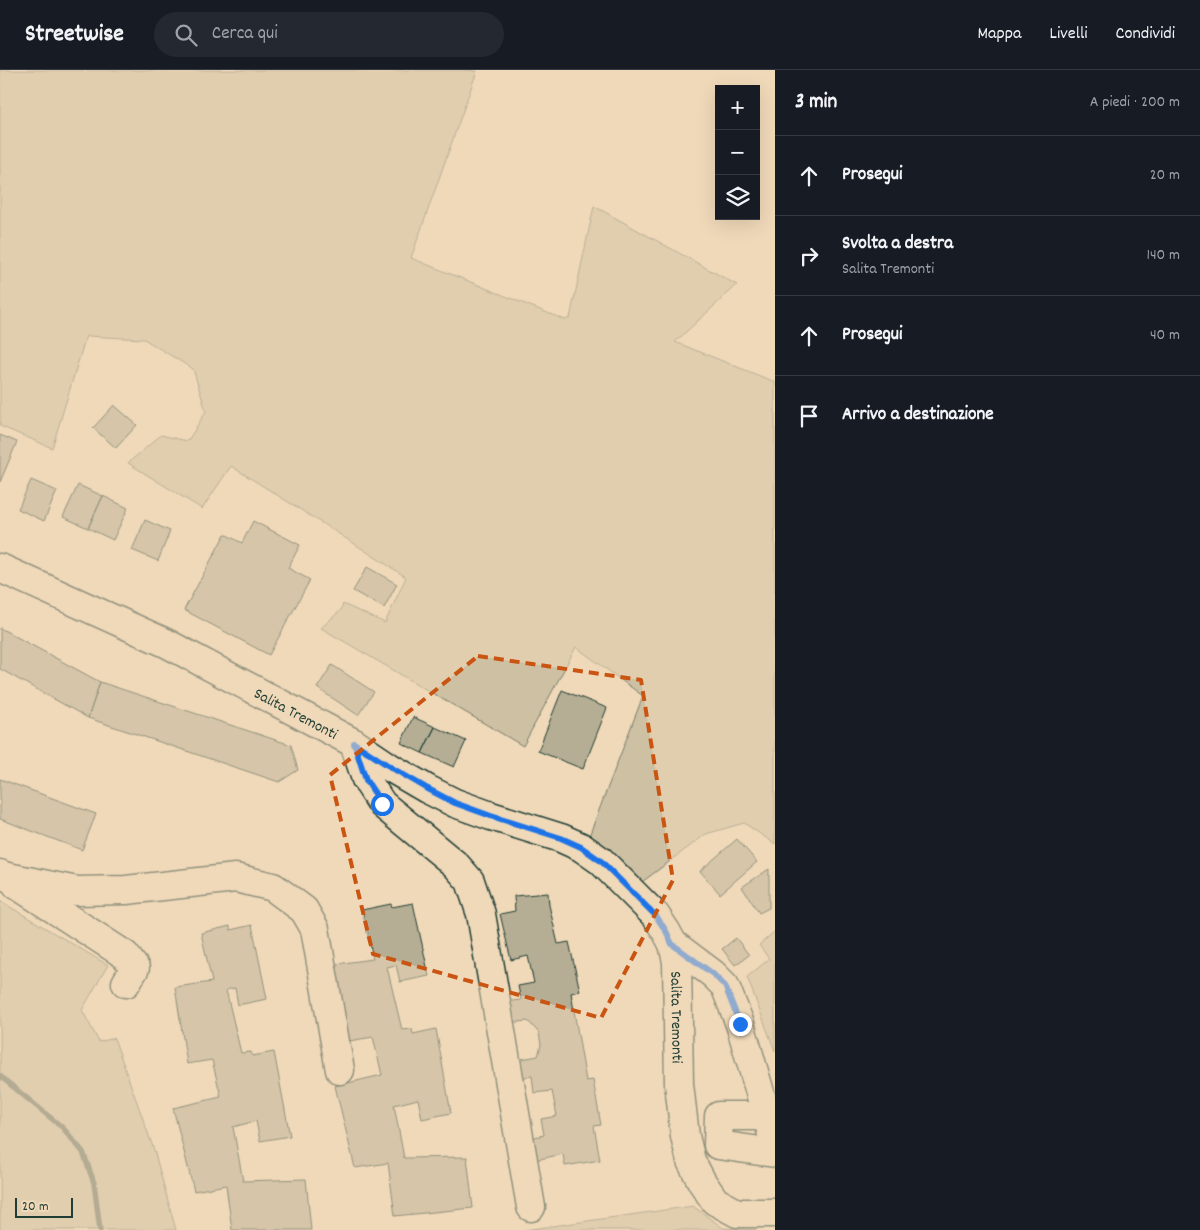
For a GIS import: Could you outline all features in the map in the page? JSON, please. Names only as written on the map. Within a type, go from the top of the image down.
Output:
[{"type":"street","name":"Salita Tremonti","points":[[0,568],[166,643],[354,743],[399,773],[455,803],[561,838],[581,847],[601,861],[656,916],[672,944],[677,962],[679,1084],[685,1136],[691,1161],[715,1201],[737,1213],[775,1214]]},
{"type":"street","points":[[354,743],[366,780],[382,804],[456,865],[470,881],[481,914],[531,1207]]},
{"type":"street","points":[[2,875],[125,955],[135,968],[126,983]]},
{"type":"street","points":[[2,875],[77,890],[126,890],[236,878],[272,887],[304,910],[315,930],[340,1070]]},
{"type":"street","points":[[672,944],[713,974],[725,986],[740,1024],[775,1144]]},
{"type":"street","points":[[767,1116],[719,1116],[718,1145],[775,1153]]},
{"type":"highlighted area","points":[[478,656],[641,680],[673,880],[601,1018],[373,954],[330,775]]},
{"type":"shaded area","points":[[0,70],[477,71],[411,258],[565,320],[570,318],[594,206],[737,285],[675,342],[775,382],[775,844],[744,823],[706,834],[634,888],[586,844],[643,696],[576,647],[523,746],[321,628],[341,610],[343,604],[385,623],[406,577],[231,466],[202,509],[128,463],[161,435],[187,441],[206,411],[193,369],[144,339],[86,336],[52,448],[0,426]]},
{"type":"shaded area","points":[[0,901],[108,965],[82,1010],[99,1042],[114,1038],[154,1150],[176,1230],[0,1230]]},
{"type":"shaded area","points":[[775,931],[775,1051],[747,977],[769,959],[759,945]]},
{"type":"shaded area","points":[[693,1206],[723,1228],[756,1230],[524,1230]]},
{"type":"building","points":[[114,405],[137,425],[116,448],[93,428]]},
{"type":"building","points":[[0,435],[17,442],[0,482]]},
{"type":"building","points":[[31,480],[57,491],[44,521],[18,509]]},
{"type":"building","points":[[78,485],[103,496],[88,528],[63,517]]},
{"type":"building","points":[[103,496],[128,508],[113,540],[88,528]]},
{"type":"building","points":[[145,520],[170,531],[158,561],[132,550]]},
{"type":"building","points":[[253,521],[300,545],[288,568],[310,580],[269,655],[184,610],[225,534],[242,543]]},
{"type":"building","points":[[367,567],[397,584],[384,608],[353,591]]},
{"type":"building","points":[[0,628],[100,682],[88,718],[0,669]]},
{"type":"building","points":[[332,665],[374,692],[358,715],[317,688]]},
{"type":"building","points":[[100,682],[291,745],[298,770],[279,782],[88,718]]},
{"type":"building","points":[[562,690],[607,708],[583,769],[538,751]]},
{"type":"building","points":[[413,717],[435,727],[422,753],[401,743]]},
{"type":"building","points":[[435,727],[466,741],[454,767],[422,753]]},
{"type":"building","points":[[0,779],[96,814],[82,850],[0,819]]},
{"type":"building","points":[[737,839],[757,862],[720,894],[700,871]]},
{"type":"building","points":[[769,869],[769,908],[759,913],[742,887]]},
{"type":"building","points":[[548,893],[558,944],[569,942],[580,991],[571,993],[586,1081],[593,1080],[601,1125],[594,1126],[600,1160],[565,1166],[563,1154],[535,1160],[530,1138],[544,1135],[541,1119],[557,1116],[552,1091],[534,1093],[532,1076],[519,1078],[516,1060],[538,1056],[541,1045],[539,1033],[528,1021],[507,1023],[504,1002],[521,1000],[518,986],[534,983],[528,956],[511,960],[500,914],[515,911],[514,896]]},
{"type":"building","points":[[413,903],[429,976],[400,982],[396,965],[387,967],[402,1030],[412,1029],[413,1034],[436,1029],[451,1113],[422,1119],[418,1099],[394,1105],[404,1158],[467,1157],[473,1208],[395,1216],[388,1163],[355,1168],[335,1086],[382,1075],[373,1037],[349,1041],[336,964],[373,959],[362,910],[391,904],[392,907]]},
{"type":"building","points":[[252,925],[267,999],[238,1005],[235,988],[226,990],[241,1053],[251,1052],[252,1056],[274,1052],[290,1136],[260,1141],[256,1121],[233,1127],[243,1181],[306,1179],[311,1230],[232,1230],[226,1185],[194,1191],[173,1108],[221,1097],[212,1060],[187,1064],[175,987],[212,982],[201,933],[230,926],[230,930]]},
{"type":"building","points":[[736,938],[749,955],[735,965],[722,949]]},
{"type":"waterway","points":[[0,1076],[63,1128],[83,1152],[94,1183],[100,1230]]},
{"type":"route","points":[[382,804],[366,780],[354,743],[392,768],[455,803],[561,838],[581,847],[601,861],[656,916],[672,944],[713,974],[725,986],[740,1024]]}]
